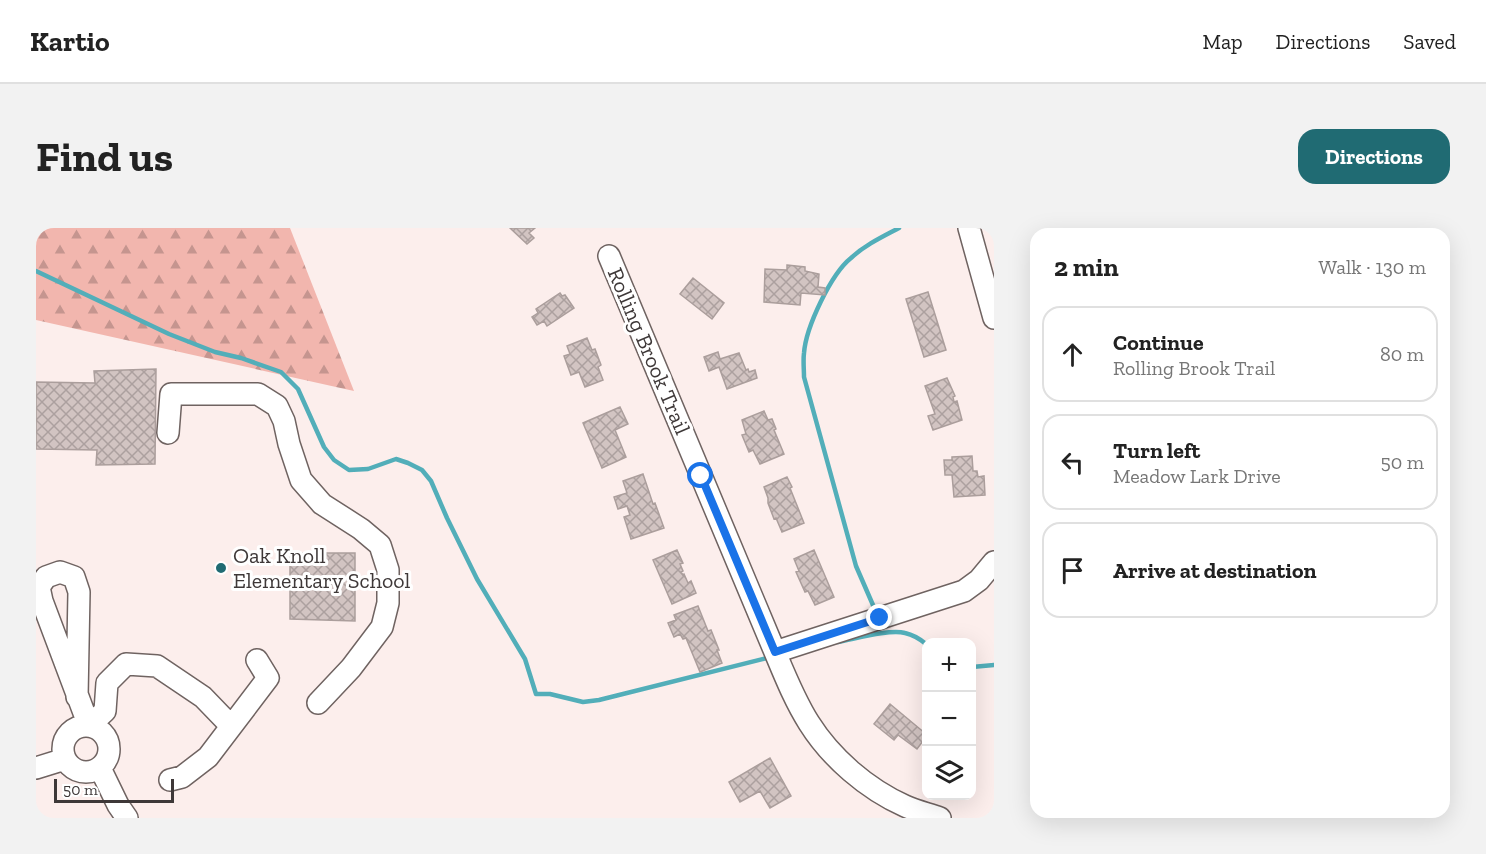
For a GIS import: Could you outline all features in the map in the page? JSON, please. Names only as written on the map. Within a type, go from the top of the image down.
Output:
[{"type":"street","points":[[969,228],[994,318]]},
{"type":"street","name":"Rolling Brook Trail","points":[[609,256],[775,652],[809,724],[829,749],[877,791],[906,806],[940,818]]},
{"type":"street","points":[[168,433],[171,394],[258,394],[277,406],[284,421],[301,480],[322,504],[361,529],[380,545],[388,570],[388,603],[382,627],[351,668],[318,703]]},
{"type":"street","points":[[775,652],[964,591],[979,580],[994,562]]},
{"type":"street","points":[[77,697],[79,592],[74,577],[60,572],[46,577],[39,587],[42,601],[77,697],[89,726]]},
{"type":"street","points":[[170,780],[182,777],[208,757],[268,678],[257,660]]},
{"type":"street","points":[[89,726],[105,711],[108,683],[126,664],[158,666],[203,697],[231,726]]},
{"type":"street","points":[[89,726],[100,730],[107,740],[109,751],[100,768],[90,772],[80,772],[71,768],[65,759],[63,747],[67,736],[76,728],[89,726]]},
{"type":"street","points":[[36,768],[65,759]]},
{"type":"street","points":[[100,768],[127,818]]},
{"type":"green space","points":[[36,228],[290,228],[354,391],[36,320]]},
{"type":"building","points":[[510,228],[535,228],[529,233],[534,238],[527,244]]},
{"type":"building","points":[[787,265],[805,267],[805,271],[819,274],[818,287],[825,288],[825,295],[801,293],[800,305],[764,302],[765,269],[787,270]]},
{"type":"building","points":[[693,278],[724,303],[712,319],[680,294]]},
{"type":"building","points":[[928,292],[946,350],[924,357],[906,299]]},
{"type":"building","points":[[560,293],[562,296],[565,295],[574,308],[547,326],[544,321],[537,325],[532,317],[538,313],[536,309]]},
{"type":"building","points":[[587,338],[592,350],[595,349],[601,365],[598,367],[603,380],[585,387],[579,372],[571,375],[564,356],[570,354],[567,346]]},
{"type":"building","points":[[718,352],[720,359],[739,353],[746,370],[748,369],[749,372],[755,370],[757,378],[727,389],[719,367],[709,371],[704,357]]},
{"type":"building","points":[[156,369],[155,464],[96,465],[97,450],[36,449],[36,382],[95,383],[94,371]]},
{"type":"building","points":[[947,378],[962,420],[933,430],[928,416],[935,414],[925,386]]},
{"type":"building","points":[[620,407],[628,424],[615,430],[626,457],[602,468],[583,423]]},
{"type":"building","points":[[764,411],[768,420],[772,419],[784,454],[760,464],[753,450],[749,452],[742,435],[746,434],[742,420]]},
{"type":"building","points":[[972,456],[973,471],[977,471],[978,477],[984,476],[985,495],[954,497],[952,475],[945,475],[944,460],[952,460],[952,457]]},
{"type":"building","points":[[643,474],[664,528],[631,539],[624,517],[630,515],[627,506],[618,509],[614,497],[627,493],[623,481]]},
{"type":"building","points":[[787,477],[804,523],[782,532],[776,518],[774,519],[764,487]]},
{"type":"building","points":[[677,550],[683,563],[680,564],[683,571],[681,572],[688,583],[691,581],[696,593],[672,604],[653,560]]},
{"type":"building","points":[[814,550],[834,597],[815,605],[808,591],[805,592],[796,572],[799,571],[794,559]]},
{"type":"building","points":[[290,553],[355,553],[355,621],[290,619]]},
{"type":"building","points":[[698,606],[708,631],[711,630],[722,663],[700,672],[686,638],[683,639],[680,634],[674,637],[668,623],[676,620],[674,615]]},
{"type":"building","points":[[890,704],[922,731],[922,742],[917,749],[898,735],[894,740],[874,724]]},
{"type":"building","points":[[770,758],[791,796],[770,808],[760,791],[740,802],[729,782]]},
{"type":"waterway","points":[[876,612],[856,566],[804,377],[804,356],[814,316],[828,288],[843,266],[862,249],[899,228]]},
{"type":"waterway","points":[[36,271],[169,334],[215,352],[281,372],[298,389],[324,447],[334,460],[349,470],[368,469],[396,459],[422,470],[431,481],[477,579],[525,659],[536,694],[550,694],[583,702],[599,700],[771,657]]},
{"type":"waterway","points":[[838,642],[881,633],[898,632],[914,636],[922,641]]},
{"type":"waterway","points":[[976,667],[994,665]]},
{"type":"place","name":"Oak Knoll Elementary School","points":[[221,568]]},
{"type":"route","points":[[701,476],[775,652],[880,618]]}]
